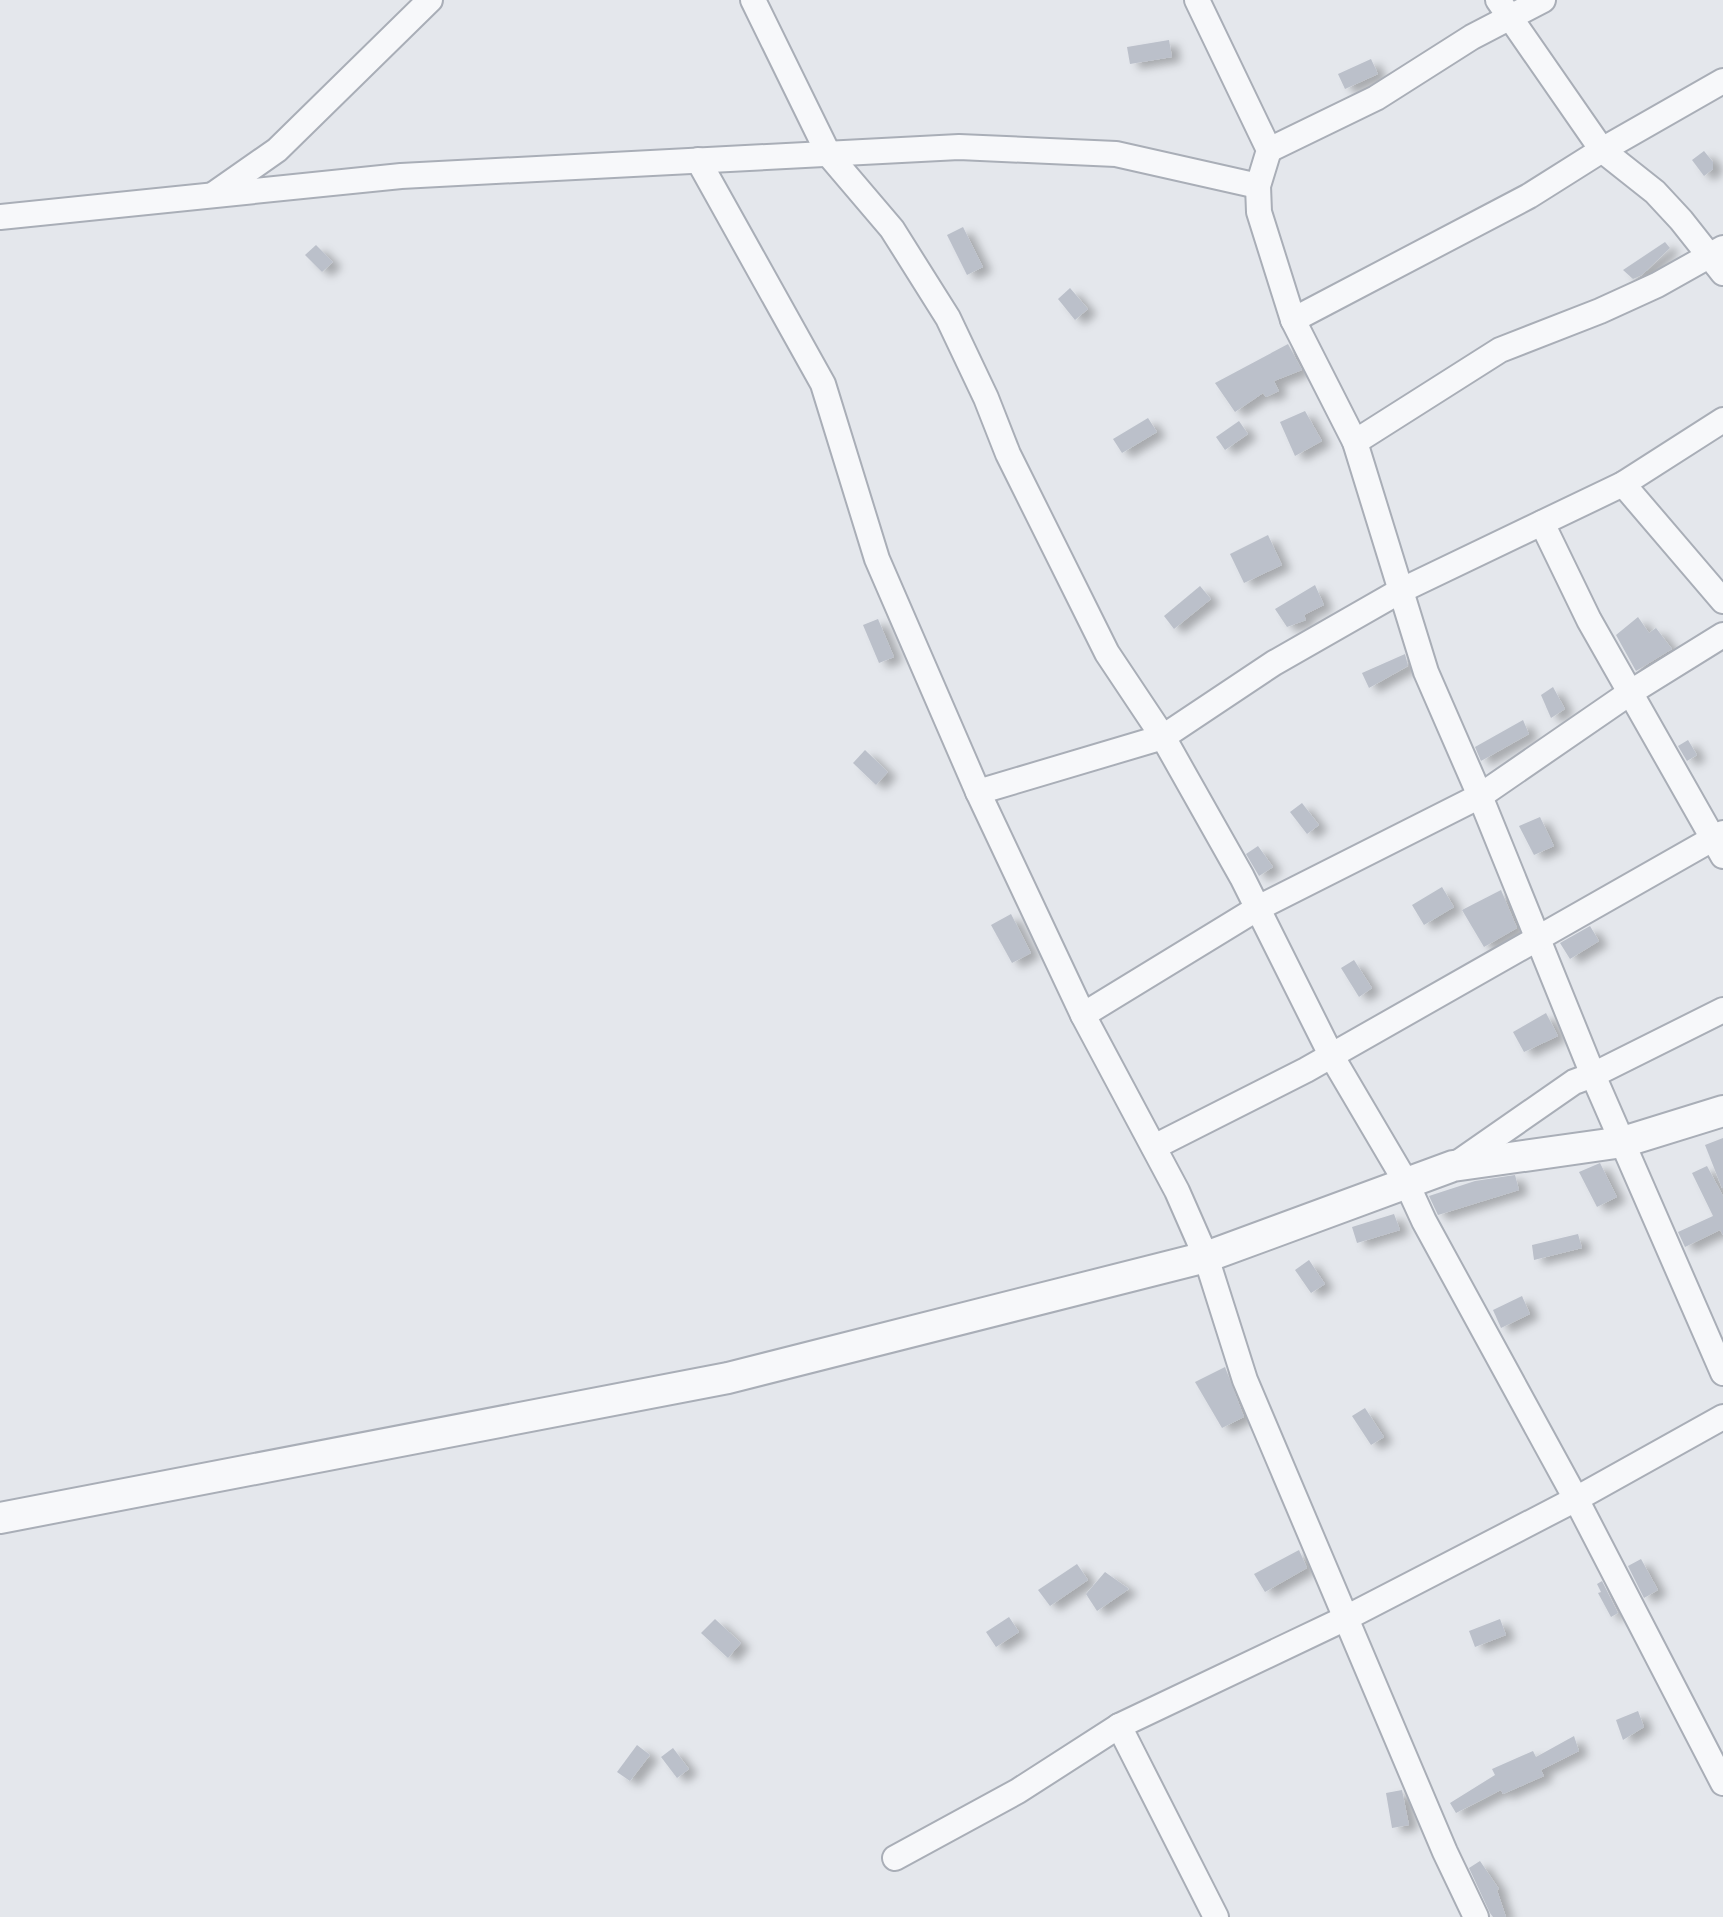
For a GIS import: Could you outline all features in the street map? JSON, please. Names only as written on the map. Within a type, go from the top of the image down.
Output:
[{"type":"street","points":[[212,195],[277,150],[430,0]]},
{"type":"street","points":[[753,0],[829,155],[892,229],[948,318],[986,398],[1008,454],[1107,653],[1163,737],[1258,908],[1331,1055],[1407,1184],[1424,1221],[1576,1499],[1723,1783]]},
{"type":"street","points":[[1197,0],[1269,150],[1258,186],[1259,212],[1293,320],[1355,442],[1426,672],[1480,796],[1593,1075],[1723,1373]]},
{"type":"street","points":[[1269,150],[1376,98],[1472,37],[1505,8],[1543,0]]},
{"type":"street","points":[[1355,442],[1500,350],[1600,311],[1718,259],[1655,192],[1602,150],[1505,8]]},
{"type":"street","points":[[1293,320],[1529,196],[1723,81]]},
{"type":"street","points":[[0,217],[401,176],[959,147],[1116,154],[1258,186]]},
{"type":"street","points":[[698,160],[823,384],[877,559],[978,792],[1083,1015],[1177,1191],[1206,1257],[1245,1380],[1445,1852],[1476,1917]]},
{"type":"street","points":[[978,792],[1163,737],[1274,663],[1400,591],[1623,484],[1723,420]]},
{"type":"street","points":[[1623,484],[1723,601]]},
{"type":"street","points":[[1154,1147],[1331,1055],[1538,938],[1720,842],[1589,620],[1542,523]]},
{"type":"street","points":[[1083,1015],[1258,908],[1480,796],[1631,692],[1723,635]]},
{"type":"street","points":[[1453,1166],[1574,1082],[1723,1010]]},
{"type":"street","points":[[0,1518],[728,1378],[1206,1257],[1453,1166],[1623,1142],[1723,1111]]},
{"type":"street","points":[[895,1858],[1018,1791],[1119,1726],[1346,1618],[1576,1499],[1723,1417]]},
{"type":"street","points":[[1119,1726],[1216,1917]]},
{"type":"building","points":[[1169,40],[1172,57],[1130,64],[1127,47]]},
{"type":"building","points":[[1371,59],[1378,74],[1345,89],[1338,74]]},
{"type":"building","points":[[1704,151],[1713,162],[1713,169],[1704,176],[1692,160]]},
{"type":"building","points":[[963,227],[983,267],[967,275],[947,235]]},
{"type":"building","points":[[1665,242],[1670,248],[1642,275],[1633,279],[1623,270]]},
{"type":"building","points":[[316,245],[333,262],[322,272],[305,255]]},
{"type":"building","points":[[1070,288],[1088,309],[1075,320],[1058,299]]},
{"type":"building","points":[[1288,344],[1302,370],[1274,381],[1279,391],[1266,397],[1263,393],[1235,412],[1215,383]]},
{"type":"building","points":[[1305,411],[1322,441],[1295,456],[1280,422]]},
{"type":"building","points":[[1148,418],[1157,432],[1122,453],[1113,439]]},
{"type":"building","points":[[1239,421],[1248,434],[1225,450],[1216,437]]},
{"type":"building","points":[[1268,535],[1282,565],[1244,583],[1230,554]]},
{"type":"building","points":[[1315,585],[1324,605],[1304,615],[1306,620],[1287,627],[1275,609]]},
{"type":"building","points":[[1200,586],[1211,599],[1174,629],[1164,616]]},
{"type":"building","points":[[1638,617],[1649,633],[1656,628],[1672,649],[1636,671],[1616,635]]},
{"type":"building","points":[[878,619],[894,657],[879,663],[863,625]]},
{"type":"building","points":[[1405,654],[1408,666],[1369,688],[1362,673]]},
{"type":"building","points":[[1553,687],[1565,709],[1551,718],[1541,695]]},
{"type":"building","points":[[1523,720],[1529,734],[1481,761],[1475,747]]},
{"type":"building","points":[[1688,740],[1697,755],[1687,761],[1678,746]]},
{"type":"building","points":[[865,750],[888,772],[876,785],[853,763]]},
{"type":"building","points":[[1302,803],[1319,825],[1307,834],[1290,812]]},
{"type":"building","points":[[1540,817],[1554,846],[1534,855],[1519,826]]},
{"type":"building","points":[[1258,846],[1273,867],[1259,876],[1246,854]]},
{"type":"building","points":[[1442,887],[1454,907],[1424,925],[1412,905]]},
{"type":"building","points":[[1501,890],[1517,928],[1484,947],[1462,910]]},
{"type":"building","points":[[1011,914],[1031,953],[1012,963],[991,925]]},
{"type":"building","points":[[1590,926],[1599,941],[1570,959],[1560,943]]},
{"type":"building","points":[[1354,960],[1372,988],[1359,997],[1341,968]]},
{"type":"building","points":[[1546,1013],[1558,1036],[1524,1052],[1513,1032]]},
{"type":"building","points":[[1723,1138],[1723,1188],[1722,1188],[1705,1145]]},
{"type":"building","points":[[1600,1163],[1617,1197],[1597,1207],[1579,1172]]},
{"type":"building","points":[[1707,1166],[1723,1196],[1723,1235],[1720,1230],[1685,1247],[1678,1232],[1713,1216],[1692,1173]]},
{"type":"building","points":[[1515,1175],[1519,1190],[1438,1215],[1429,1196],[1475,1181]]},
{"type":"building","points":[[1394,1214],[1400,1230],[1357,1243],[1352,1227]]},
{"type":"building","points":[[1578,1234],[1582,1248],[1534,1260],[1532,1245]]},
{"type":"building","points":[[1309,1260],[1325,1284],[1311,1293],[1295,1270]]},
{"type":"building","points":[[1522,1296],[1530,1314],[1501,1328],[1493,1310]]},
{"type":"building","points":[[1225,1367],[1244,1417],[1222,1428],[1195,1382]]},
{"type":"building","points":[[1365,1408],[1384,1437],[1371,1445],[1352,1416]]},
{"type":"building","points":[[1299,1550],[1307,1568],[1265,1592],[1254,1574]]},
{"type":"building","points":[[1641,1559],[1658,1590],[1644,1598],[1628,1566]]},
{"type":"building","points":[[1077,1564],[1088,1580],[1050,1606],[1038,1590]]},
{"type":"building","points":[[1105,1572],[1129,1589],[1097,1611],[1086,1594]]},
{"type":"building","points":[[1602,1581],[1618,1613],[1611,1617],[1598,1593],[1601,1592],[1597,1584]]},
{"type":"building","points":[[1009,1617],[1019,1632],[996,1647],[986,1632]]},
{"type":"building","points":[[715,1619],[741,1643],[728,1658],[701,1633]]},
{"type":"building","points":[[1500,1619],[1506,1635],[1475,1647],[1469,1631]]},
{"type":"building","points":[[1638,1711],[1644,1727],[1623,1740],[1616,1720]]},
{"type":"building","points":[[1574,1736],[1579,1751],[1541,1770],[1544,1776],[1503,1794],[1501,1790],[1456,1813],[1450,1803],[1495,1775],[1492,1769],[1533,1751],[1536,1757]]},
{"type":"building","points":[[637,1745],[650,1755],[630,1781],[617,1772]]},
{"type":"building","points":[[673,1748],[689,1769],[677,1778],[661,1757]]},
{"type":"building","points":[[1402,1790],[1409,1825],[1392,1828],[1386,1793]]},
{"type":"building","points":[[1480,1861],[1499,1889],[1506,1917],[1493,1917],[1469,1868]]}]
